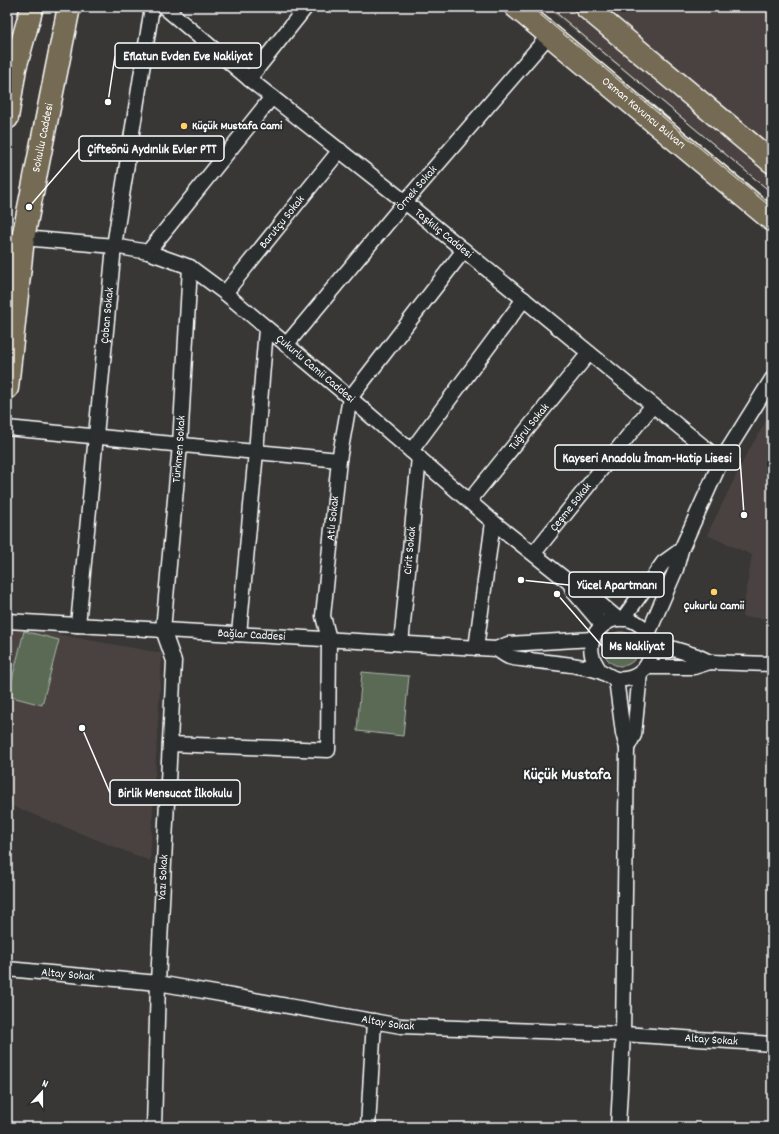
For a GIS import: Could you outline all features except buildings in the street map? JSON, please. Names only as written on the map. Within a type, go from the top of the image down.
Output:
[{"type":"main road","points":[[7,118],[11,67],[32,7]]},
{"type":"main road","name":"Sokullu Caddesi","points":[[7,388],[23,238],[69,7]]},
{"type":"main road","name":"Osman Kavuncu Bulvarı","points":[[516,7],[772,220]]},
{"type":"main road","points":[[586,7],[772,162]]},
{"type":"street","name":"Çoban Sokak","points":[[78,625],[114,246],[152,7]]},
{"type":"street","name":"Taşkılıç Caddesi","points":[[164,7],[249,79],[464,250],[721,461]]},
{"type":"street","points":[[249,79],[306,7]]},
{"type":"street","name":"Örnek Sokak","points":[[286,345],[404,202],[550,34]]},
{"type":"street","points":[[148,252],[272,97]]},
{"type":"street","name":"Barutçu Sokak","points":[[225,293],[340,150]]},
{"type":"street","name":"Çukurlu Camii Caddesi","points":[[23,238],[114,246],[148,252],[190,267],[225,293],[350,398],[470,500],[493,522],[570,583],[579,586],[621,619]]},
{"type":"street","points":[[350,398],[464,250]]},
{"type":"street","name":"Türkmen Sokak","points":[[163,630],[180,444],[190,267]]},
{"type":"street","points":[[415,454],[524,299]]},
{"type":"street","points":[[239,634],[266,329]]},
{"type":"street","name":"Tuğrul Sokak","points":[[470,500],[589,353]]},
{"type":"street","points":[[627,748],[634,735],[643,670],[651,655],[650,638],[676,569],[681,550],[721,461],[772,379]]},
{"type":"street","name":"Atlı Sokak","points":[[170,744],[328,750],[329,639],[323,616],[339,460],[350,398]]},
{"type":"street","name":"Çeşme Sokak","points":[[534,553],[653,405]]},
{"type":"street","points":[[7,428],[339,460]]},
{"type":"street","name":"Cirit Sokak","points":[[401,644],[415,454]]},
{"type":"street","points":[[476,648],[493,522]]},
{"type":"street","points":[[621,619],[663,563],[681,550]]},
{"type":"street","name":"Çukurlu Camii Caddesi","points":[[570,583],[573,591],[602,625]]},
{"type":"street","points":[[710,662],[650,638],[638,623],[621,619],[610,621],[602,625],[593,639],[591,648],[595,664],[600,671],[616,679],[633,677],[643,670],[694,667],[710,662],[772,664]]},
{"type":"street","name":"Bağlar Caddesi","points":[[7,621],[496,649],[508,644],[593,639]]},
{"type":"street","name":"Yazı Sokak","points":[[154,1127],[158,983],[174,661],[163,630]]},
{"type":"street","name":"Bağlar Caddesi","points":[[496,649],[509,657],[571,665],[600,671]]},
{"type":"street","points":[[616,679],[623,733],[627,748],[623,1034],[618,1127]]},
{"type":"street","name":"Altay Sokak","points":[[7,969],[158,983],[401,1026],[623,1034],[772,1044]]},
{"type":"street","points":[[368,1127],[374,1021]]},
{"type":"shaded area","points":[[545,7],[772,7],[772,192]]},
{"type":"shaded area","points":[[772,411],[772,619],[742,617],[752,555],[707,535],[745,457]]},
{"type":"shaded area","points":[[10,626],[162,653],[150,861],[7,804],[7,641]]},
{"type":"green space","points":[[24,631],[59,640],[42,705],[8,696]]},
{"type":"green space","points":[[624,632],[633,637],[637,642],[637,656],[633,661],[628,665],[618,666],[614,665],[605,656],[604,646],[605,642],[614,633]]},
{"type":"green space","points":[[362,672],[409,676],[403,736],[357,731]]},
{"type":"tram line","points":[[531,7],[772,208]]},
{"type":"tram line","points":[[549,7],[772,193]]},
{"type":"place","name":"Eflatun Evden Eve Nakliyat","points":[[108,102]]},
{"type":"place","name":"Küçük Mustafa Cami","points":[[184,126]]},
{"type":"place","name":"Çifteönü Aydınlık Evler PTT","points":[[29,207]]},
{"type":"place","name":"Kayseri Anadolu İmam-Hatip Lisesi","points":[[744,515]]},
{"type":"place","name":"Yücel Apartmanı","points":[[521,580]]},
{"type":"place","name":"Çukurlu Camii","points":[[714,592]]},
{"type":"place","name":"Ms Nakliyat","points":[[557,594]]},
{"type":"place","name":"Birlik Mensucat İlkokulu","points":[[82,728]]},
{"type":"district","name":"Küçük Mustafa","points":[[567,775]]}]
